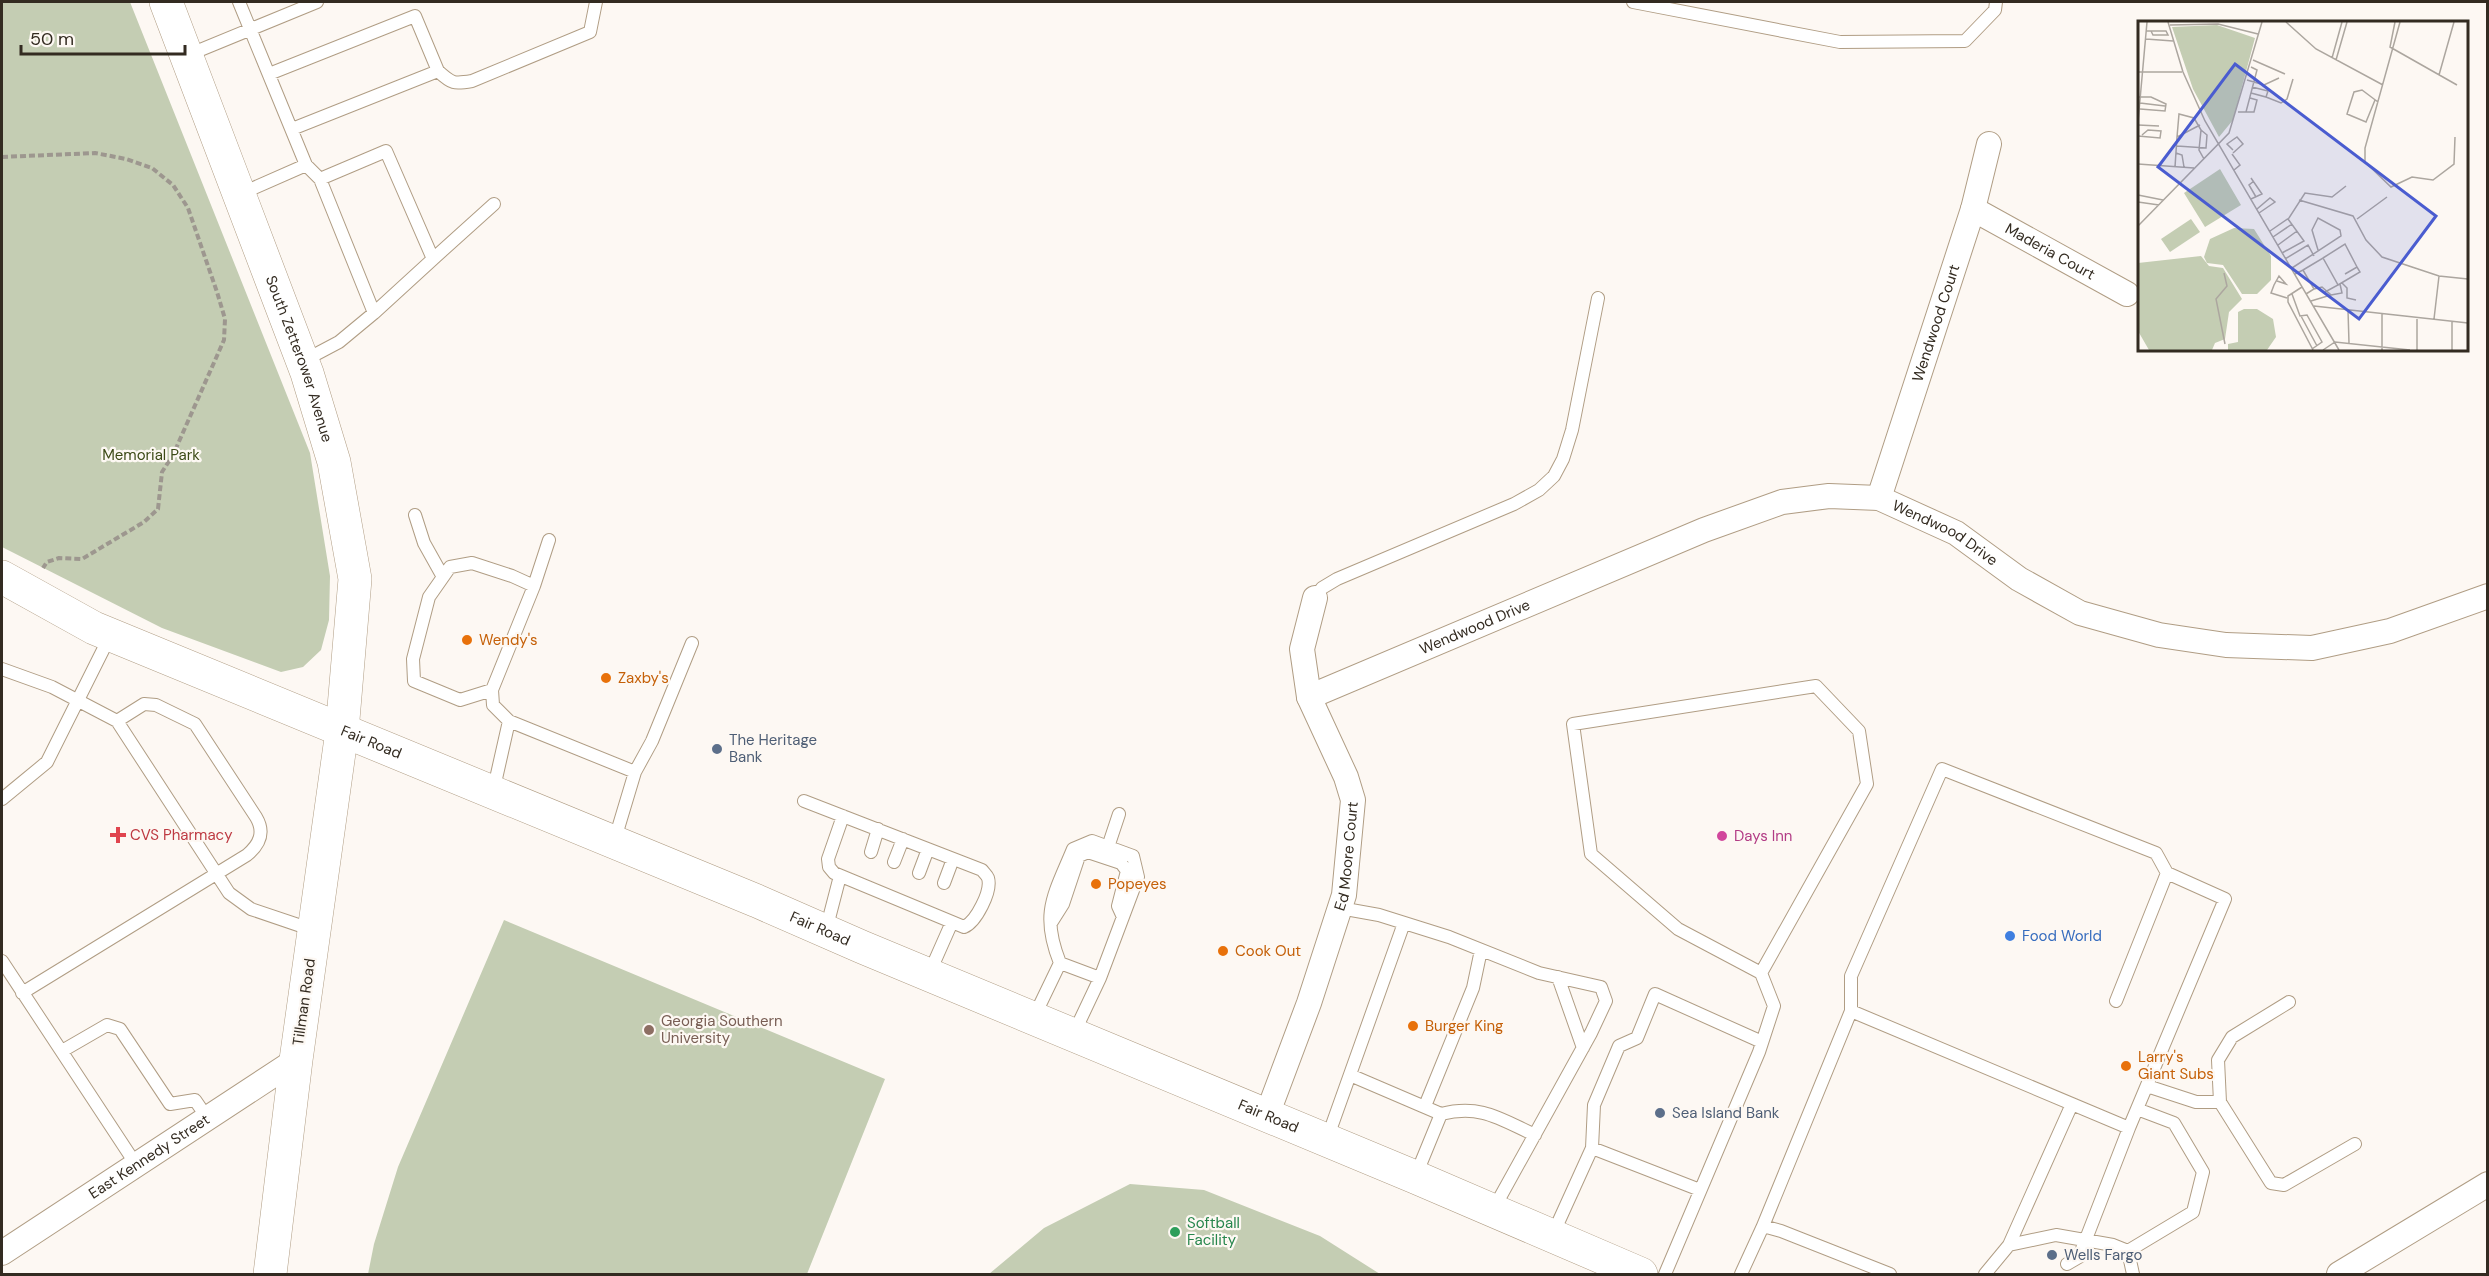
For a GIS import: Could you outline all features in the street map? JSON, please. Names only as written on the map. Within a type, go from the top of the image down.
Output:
[{"type":"main road","name":"South Zetterower Avenue","points":[[166,2],[302,362],[334,462],[355,579],[342,731]]},
{"type":"main road","name":"Fair Road","points":[[15,585],[110,635],[1267,1114],[1641,1275]]},
{"type":"main road","name":"Tillman Road","points":[[270,1275],[296,1060],[342,731]]},
{"type":"street","name":"Wendwood Court","points":[[1880,498],[1973,209],[1989,144]]},
{"type":"street","name":"Maderia Court","points":[[1973,209],[2127,294]]},
{"type":"street","name":"Wendwood Drive","points":[[1309,697],[1704,530],[1782,502],[1829,496],[1880,498],[1956,533],[2019,579],[2080,613],[2159,634],[2226,645],[2312,648],[2390,631],[2487,596]]},
{"type":"street","name":"Ed Moore Court","points":[[1267,1114],[1309,1003],[1344,895],[1353,800],[1346,777],[1309,697],[1302,649],[1315,598]]},
{"type":"street","name":"East Kennedy Street","points":[[2,1253],[296,1060]]},
{"type":"street","points":[[2350,1272],[2487,1184]]},
{"type":"lane","points":[[239,2],[306,165],[320,179],[374,314]]},
{"type":"lane","points":[[187,56],[317,2]]},
{"type":"lane","points":[[269,74],[415,16],[438,71],[447,80],[456,84],[472,81],[590,32],[596,2]]},
{"type":"lane","points":[[1634,2],[1840,42],[1965,41],[1995,10],[1996,2]]},
{"type":"lane","points":[[292,129],[438,71]]},
{"type":"lane","points":[[320,179],[386,151],[433,259]]},
{"type":"lane","points":[[239,195],[306,165]]},
{"type":"lane","points":[[302,362],[339,342],[374,314],[494,204]]},
{"type":"lane","points":[[1315,598],[1322,588],[1337,579],[1514,504],[1539,490],[1554,476],[1563,459],[1572,430],[1598,298]]},
{"type":"lane","points":[[415,515],[424,543],[443,577]]},
{"type":"lane","points":[[549,540],[534,586],[492,690],[493,705],[509,721],[635,772]]},
{"type":"lane","points":[[492,690],[460,700],[414,681],[413,658],[429,597],[450,567],[472,563],[534,586]]},
{"type":"lane","points":[[2,799],[47,762],[110,635]]},
{"type":"lane","points":[[613,843],[635,772],[652,741],[692,643]]},
{"type":"lane","points":[[2,669],[52,687],[117,721],[229,893],[251,909],[314,931]]},
{"type":"lane","points":[[1665,1275],[1762,1042],[1774,1006],[1761,973],[1678,929],[1591,854],[1573,724],[1816,686],[1859,731],[1867,784],[1761,973]]},
{"type":"lane","points":[[22,993],[257,846],[262,826],[195,724],[156,705],[144,704],[117,721]]},
{"type":"lane","points":[[493,794],[509,721]]},
{"type":"lane","points":[[1741,1275],[1851,1011],[1851,976],[1942,769],[2156,853],[2167,873],[2225,899],[2129,1128],[2079,1257],[2067,1264]]},
{"type":"lane","points":[[804,801],[878,829],[982,870],[988,879],[987,891],[977,916],[964,927],[952,922],[936,910],[858,879],[834,873],[829,867],[828,859],[843,816]]},
{"type":"lane","points":[[1108,847],[1119,814]]},
{"type":"lane","points":[[870,852],[878,829]]},
{"type":"lane","points":[[894,862],[903,839]]},
{"type":"lane","points":[[1073,1035],[1100,978],[1138,877],[1133,856],[1092,841],[1072,849],[1050,904],[1050,939],[1060,963],[1100,978]]},
{"type":"lane","points":[[919,873],[928,849]]},
{"type":"lane","points":[[1050,925],[1063,904],[1079,856],[1088,852],[1121,862],[1127,871],[1118,906],[1123,917]]},
{"type":"lane","points":[[944,883],[953,859]]},
{"type":"lane","points":[[2116,1001],[2167,873]]},
{"type":"lane","points":[[825,931],[840,876]]},
{"type":"lane","points":[[1340,908],[1379,915],[1481,950],[1539,973],[1601,987],[1606,1001],[1583,1048],[1492,1211]]},
{"type":"lane","points":[[928,975],[952,922]]},
{"type":"lane","points":[[1327,1140],[1404,923]]},
{"type":"lane","points":[[1425,1106],[1473,988],[1481,950]]},
{"type":"lane","points":[[2,961],[137,1166]]},
{"type":"lane","points":[[1034,1018],[1060,963]]},
{"type":"lane","points":[[1557,977],[1583,1048]]},
{"type":"lane","points":[[1552,1237],[1592,1148],[1594,1105],[1619,1046],[1637,1038],[1655,994],[1762,1042]]},
{"type":"lane","points":[[2289,1002],[2232,1037],[2218,1060],[2220,1101],[2271,1183],[2284,1185],[2355,1144]]},
{"type":"lane","points":[[1851,1011],[2129,1128]]},
{"type":"lane","points":[[62,1051],[107,1025],[120,1029],[170,1104],[195,1100],[208,1119]]},
{"type":"lane","points":[[1350,1076],[1441,1114],[1481,1110],[1535,1134]]},
{"type":"lane","points":[[2147,1086],[2196,1102],[2220,1101]]},
{"type":"lane","points":[[1985,1275],[2009,1245],[2072,1104]]},
{"type":"lane","points":[[2128,1251],[2193,1212],[2203,1172],[2174,1123],[2137,1109]]},
{"type":"lane","points":[[1415,1176],[1441,1114]]},
{"type":"lane","points":[[1592,1148],[1700,1190]]},
{"type":"lane","points":[[1763,1226],[1781,1231],[1890,1275]]},
{"type":"lane","points":[[2009,1245],[2056,1235],[2113,1245],[2128,1251]]},
{"type":"lane","points":[[2128,1251],[2133,1275]]},
{"type":"path","points":[[2,157],[95,153],[126,159],[152,168],[172,185],[188,207],[225,319],[224,340],[173,455],[162,472],[158,508],[144,522],[82,559],[59,558],[47,562],[15,585]]},
{"type":"green space","name":"Memorial Park","points":[[2,2],[130,2],[310,453],[330,576],[329,620],[321,650],[303,667],[281,672],[162,628],[2,547]]},
{"type":"green space","points":[[504,920],[885,1079],[807,1274],[368,1274],[374,1244],[398,1167]]},
{"type":"green space","name":"Softball Facility","points":[[1130,1184],[1204,1190],[1320,1236],[1380,1274],[989,1274],[1044,1228]]},
{"type":"place","name":"Wendy's","points":[[467,640]]},
{"type":"place","name":"Zaxby's","points":[[606,678]]},
{"type":"place","name":"The Heritage Bank","points":[[717,749]]},
{"type":"place","name":"CVS Pharmacy","points":[[118,835]]},
{"type":"place","name":"Days Inn","points":[[1722,836]]},
{"type":"place","name":"Popeyes","points":[[1096,884]]},
{"type":"place","name":"Food World","points":[[2010,936]]},
{"type":"place","name":"Cook Out","points":[[1223,951]]},
{"type":"place","name":"Burger King","points":[[1413,1026]]},
{"type":"place","name":"Georgia Southern University","points":[[649,1030]]},
{"type":"place","name":"Larry's Giant Subs","points":[[2126,1066]]},
{"type":"place","name":"Sea Island Bank","points":[[1660,1113]]},
{"type":"place","name":"Softball Facility","points":[[1175,1232]]},
{"type":"place","name":"Wells Fargo","points":[[2052,1255]]}]
